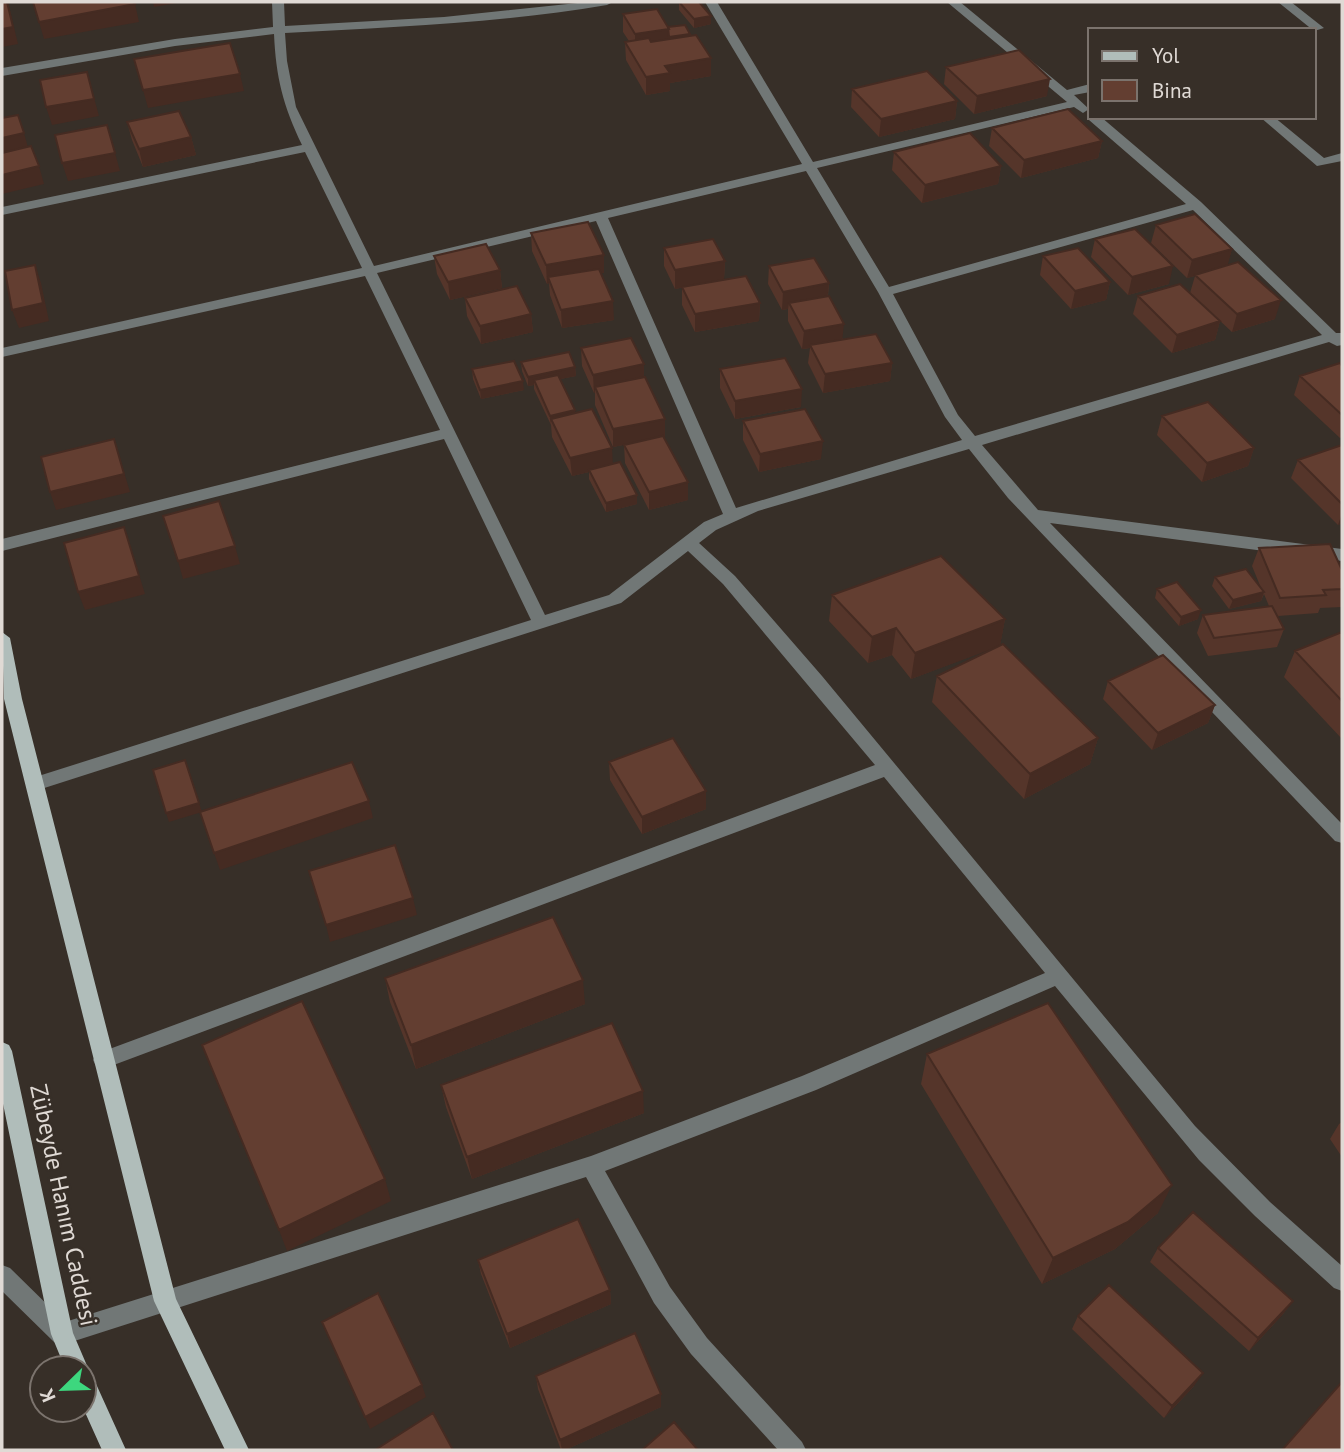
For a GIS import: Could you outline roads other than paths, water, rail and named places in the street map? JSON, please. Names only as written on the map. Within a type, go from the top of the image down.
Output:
[{"type":"main road","points":[[2,638],[13,699],[165,1301],[237,1450]]},
{"type":"main road","name":"Zübeyde Hanım Caddesi","points":[[2,1051],[62,1334],[71,1354]]},
{"type":"main road","points":[[98,1414],[114,1450]]},
{"type":"street","points":[[278,2],[281,61],[290,107],[540,621]]},
{"type":"street","points":[[2,72],[173,43],[280,30],[435,23],[520,15],[607,2]]},
{"type":"street","points":[[711,2],[885,292],[952,417],[971,444],[1033,515],[1342,836]]},
{"type":"street","points":[[953,2],[1088,113]]},
{"type":"street","points":[[1284,2],[1318,28]]},
{"type":"street","points":[[1065,94],[1088,88]]},
{"type":"street","points":[[2,353],[368,271],[1077,103]]},
{"type":"street","points":[[1096,119],[1196,205],[1339,340]]},
{"type":"street","points":[[1268,119],[1322,163],[1342,157]]},
{"type":"street","points":[[2,211],[309,147]]},
{"type":"street","points":[[885,292],[1196,205]]},
{"type":"street","points":[[601,216],[731,514]]},
{"type":"street","points":[[35,784],[615,599],[710,526],[731,514],[1339,340]]},
{"type":"street","points":[[2,545],[447,433]]},
{"type":"street","points":[[1033,515],[1342,555]]},
{"type":"street","points":[[689,543],[729,580],[888,768],[1188,1133],[1237,1187],[1288,1235],[1342,1280]]},
{"type":"street","points":[[103,1060],[888,768]]},
{"type":"street","points":[[2,1276],[62,1334],[591,1166],[808,1083],[1059,976]]},
{"type":"street","points":[[591,1166],[662,1295],[699,1346],[794,1450]]}]
